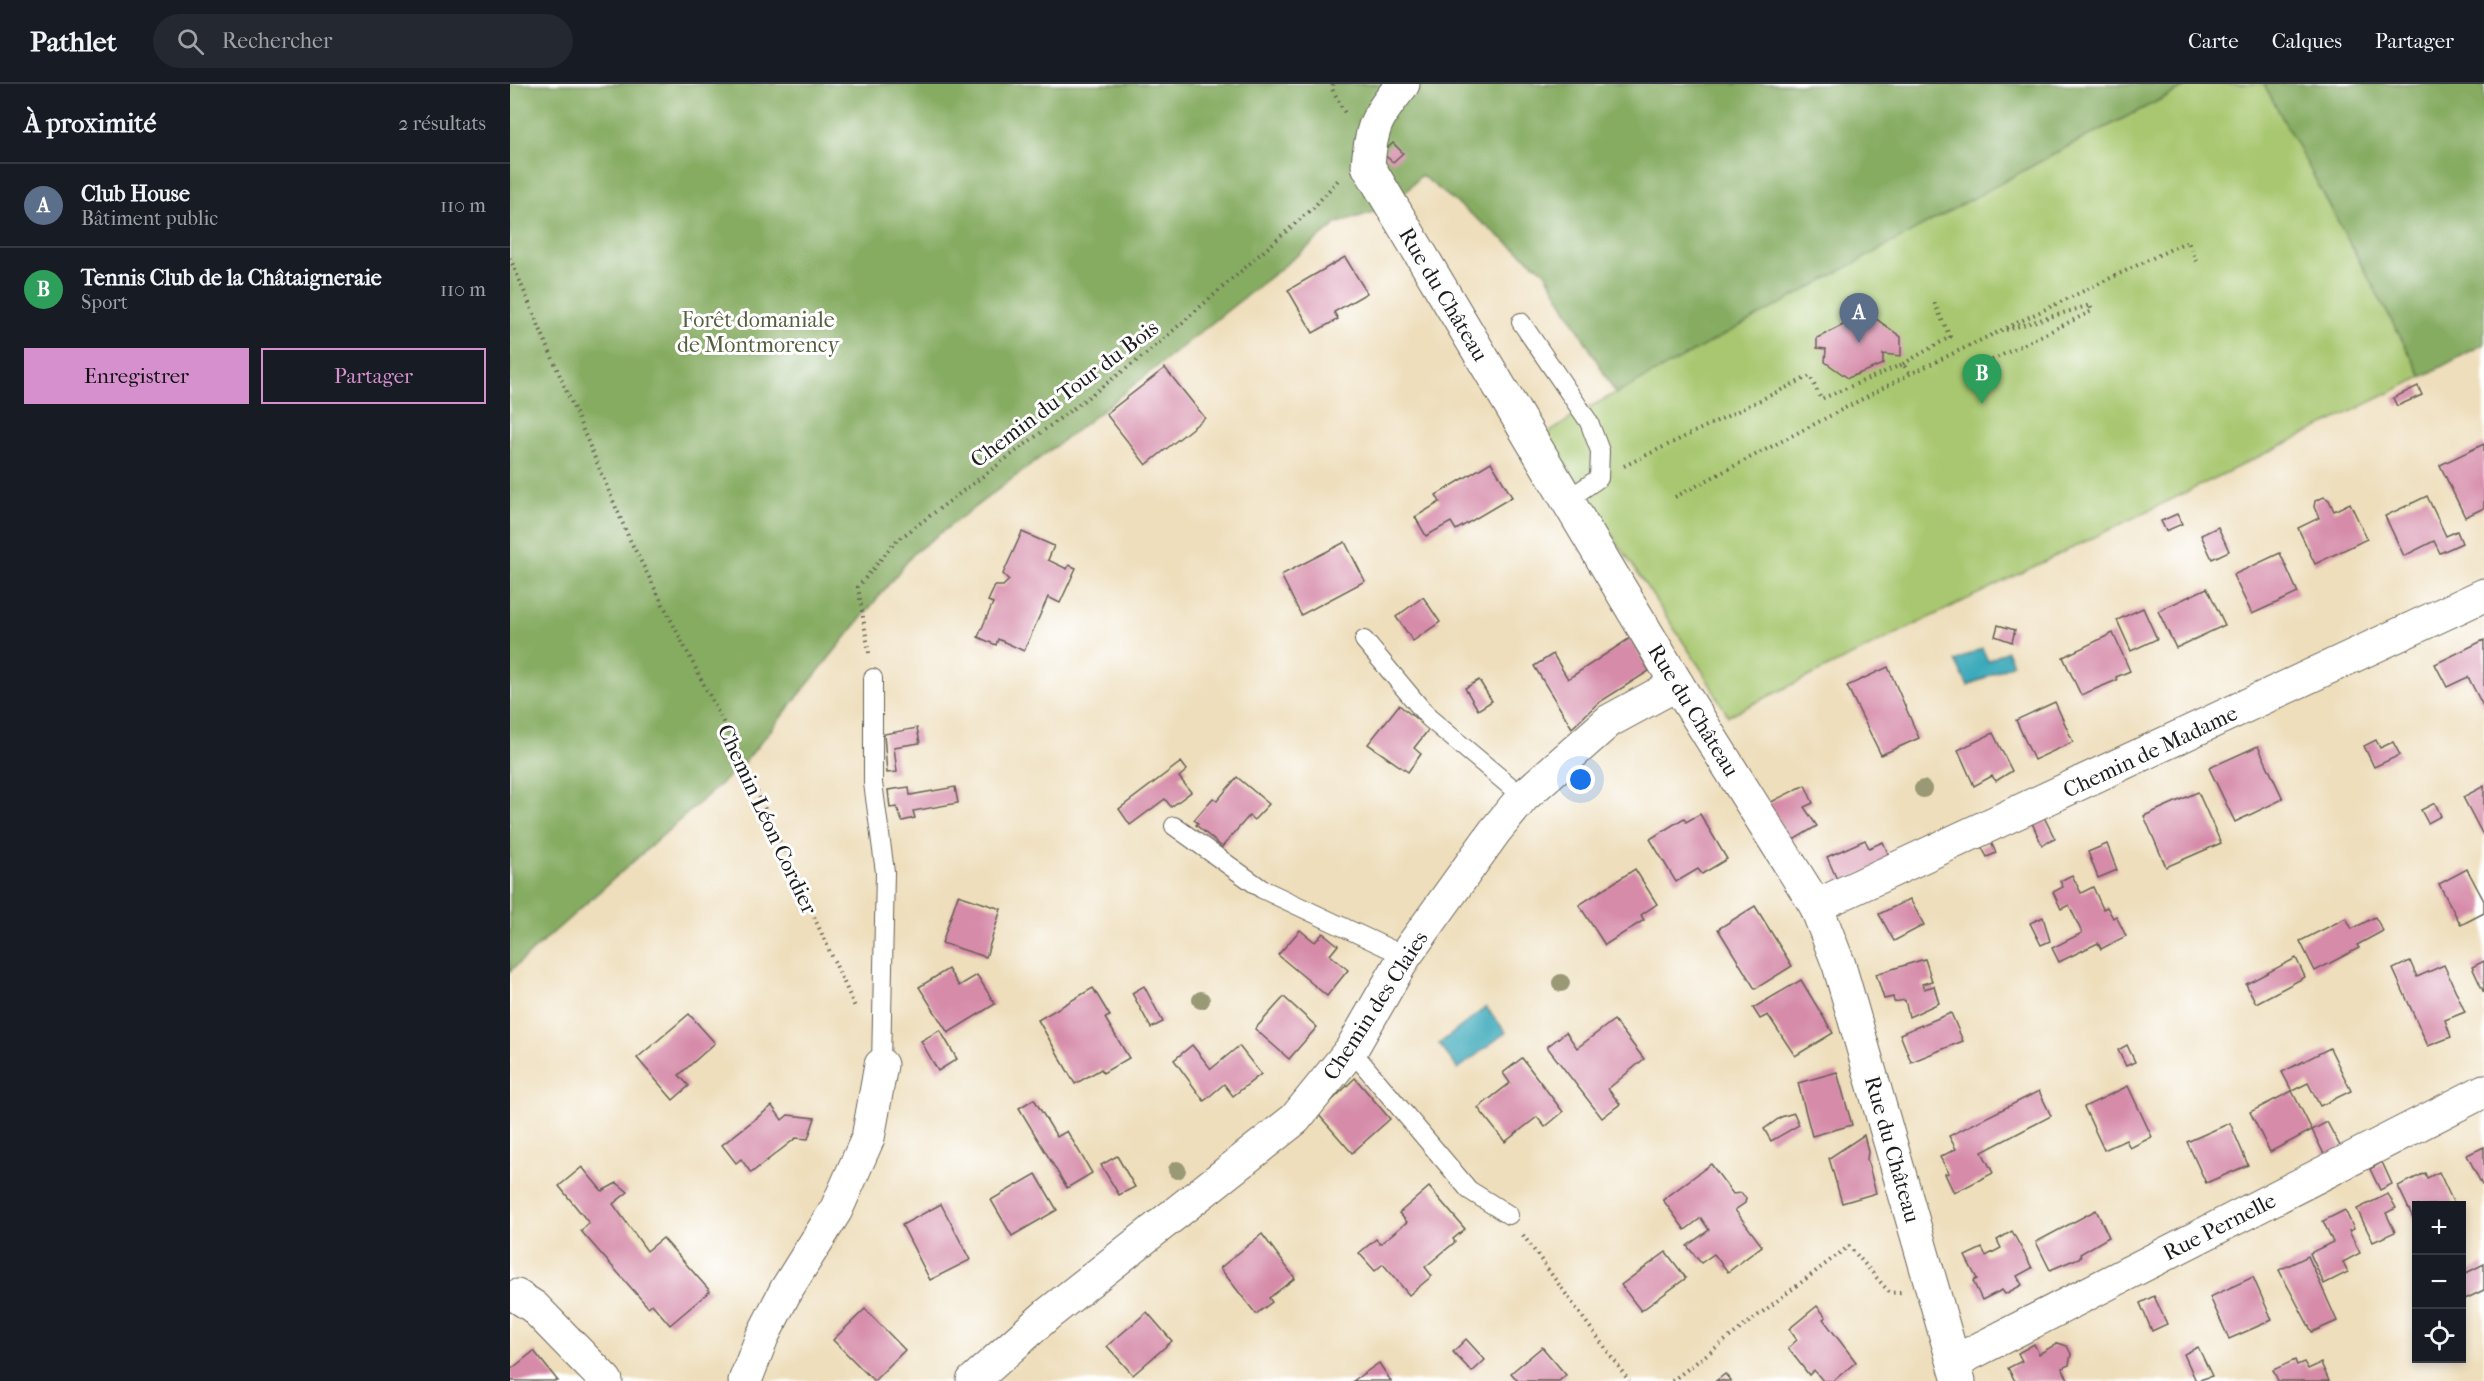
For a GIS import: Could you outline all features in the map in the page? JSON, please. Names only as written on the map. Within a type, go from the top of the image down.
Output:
[{"type":"street","name":"Rue du Château","points":[[1403,84],[1378,114],[1370,137],[1368,166],[1677,684],[1816,906],[1839,965],[1957,1372]]},
{"type":"street","name":"Chemin de Madame","points":[[1816,906],[2484,595]]},
{"type":"street","name":"Chemin des Claies","points":[[973,1381],[1048,1314],[1295,1119],[1351,1050],[1405,956],[1495,831],[1523,797],[1609,721],[1677,684]]},
{"type":"street","points":[[745,1381],[762,1337],[786,1290],[837,1210],[868,1138],[881,1065]]},
{"type":"street","name":"Rue Pernelle","points":[[1957,1372],[2484,1091]]},
{"type":"street","points":[[517,1296],[534,1307],[606,1381]]},
{"type":"lane","points":[[1378,114],[1389,84]]},
{"type":"lane","points":[[1521,322],[1589,422],[1600,451],[1599,478],[1567,500]]},
{"type":"lane","points":[[1364,640],[1430,718],[1523,797]]},
{"type":"lane","points":[[873,678],[873,783],[885,872],[881,1065]]},
{"type":"lane","points":[[1174,826],[1262,889],[1405,956]]},
{"type":"lane","points":[[1351,1050],[1469,1190],[1509,1215]]},
{"type":"path","name":"Chemin du Tour du Bois","points":[[873,678],[858,587],[895,542],[1151,350],[1313,208],[1344,174]]},
{"type":"path","points":[[1675,497],[1910,374],[2188,241],[2198,265]]},
{"type":"path","name":"Chemin Léon Cordier","points":[[510,258],[628,536],[744,763],[856,1011]]},
{"type":"path","points":[[1599,478],[1810,376],[1821,399],[1903,364],[1950,337],[1933,300]]},
{"type":"path","points":[[1992,360],[2092,311],[2090,305],[1994,334]]},
{"type":"path","points":[[1903,364],[1910,374]]},
{"type":"path","points":[[1509,1215],[1629,1381]]},
{"type":"path","points":[[1672,1381],[1848,1246],[1890,1293],[1933,1289]]},
{"type":"green space","name":"Forêt domaniale de Montmorency","points":[[510,84],[2191,84],[2063,149],[1616,394],[1545,272],[1421,175],[1393,206],[1338,223],[1086,423],[914,553],[744,763],[510,971]]},
{"type":"green space","points":[[2191,84],[2264,84],[2422,377],[1728,716],[1701,669],[1546,435],[1579,413],[2063,149]]},
{"type":"green space","points":[[2264,84],[2484,84],[2484,344],[2422,377]]},
{"type":"water","points":[[1982,648],[1988,661],[2007,651],[2013,664],[1968,686],[1955,661]]},
{"type":"water","points":[[1486,1007],[1506,1032],[1458,1069],[1439,1044]]},
{"type":"building","points":[[1393,143],[1403,153],[1393,162],[1382,153]]},
{"type":"building","points":[[1345,257],[1367,293],[1334,312],[1338,319],[1313,333],[1288,290]]},
{"type":"building","points":[[1861,316],[1869,322],[1872,316],[1901,337],[1901,356],[1883,354],[1883,364],[1848,378],[1825,362],[1826,349],[1817,348],[1817,338]]},
{"type":"building","points":[[1165,368],[1205,418],[1146,465],[1106,414]]},
{"type":"building","points":[[2418,386],[2422,395],[2397,406],[2393,398]]},
{"type":"building","points":[[2484,444],[2484,508],[2465,517],[2440,465]]},
{"type":"building","points":[[1491,462],[1512,497],[1456,530],[1451,522],[1426,536],[1415,517],[1440,502],[1436,495]]},
{"type":"building","points":[[2427,496],[2446,536],[2457,531],[2462,543],[2440,553],[2434,541],[2404,556],[2385,516]]},
{"type":"building","points":[[2324,497],[2329,500],[2334,511],[2350,503],[2367,539],[2315,564],[2298,528],[2319,518],[2314,507],[2315,501]]},
{"type":"building","points":[[2177,514],[2182,524],[2166,531],[2161,521]]},
{"type":"building","points":[[2218,527],[2229,551],[2212,559],[2201,535]]},
{"type":"building","points":[[1022,532],[1054,546],[1048,560],[1067,569],[1069,565],[1076,568],[1060,603],[1048,597],[1024,651],[998,639],[996,645],[978,637],[993,603],[988,601],[995,586],[1003,586],[1009,580],[1003,574]]},
{"type":"building","points":[[1345,542],[1365,581],[1301,615],[1281,575]]},
{"type":"building","points":[[2280,553],[2298,593],[2252,614],[2233,575]]},
{"type":"building","points":[[2207,588],[2225,625],[2176,648],[2158,611]]},
{"type":"building","points":[[1423,597],[1440,622],[1413,641],[1396,617]]},
{"type":"building","points":[[2143,608],[2157,639],[2131,651],[2117,620]]},
{"type":"building","points":[[1998,625],[2015,630],[2012,642],[1995,636]]},
{"type":"building","points":[[2113,633],[2130,671],[2116,677],[2117,680],[2081,695],[2063,657]]},
{"type":"building","points":[[1630,638],[1649,671],[1598,703],[1572,728],[1534,666],[1553,654],[1568,679]]},
{"type":"building","points":[[2484,640],[2484,708],[2468,677],[2447,687],[2435,664]]},
{"type":"building","points":[[1888,667],[1919,738],[1881,755],[1847,686]]},
{"type":"building","points":[[1479,680],[1492,701],[1478,710],[1465,688]]},
{"type":"building","points":[[2055,702],[2073,742],[2034,760],[2016,720]]},
{"type":"building","points":[[1399,705],[1429,729],[1414,748],[1421,754],[1408,772],[1368,744]]},
{"type":"building","points":[[917,728],[920,743],[894,747],[897,772],[887,773],[884,734]]},
{"type":"building","points":[[1993,733],[2012,771],[1996,781],[1992,776],[1974,786],[1958,750]]},
{"type":"building","points":[[2376,740],[2380,748],[2393,742],[2400,755],[2374,767],[2364,746]]},
{"type":"building","points":[[2258,746],[2283,799],[2235,822],[2209,768]]},
{"type":"building","points":[[1181,762],[1187,770],[1179,777],[1191,792],[1171,807],[1165,799],[1130,825],[1119,809]]},
{"type":"building","points":[[1237,777],[1269,804],[1254,820],[1249,816],[1222,847],[1196,825],[1198,823],[1194,820],[1213,798],[1217,801]]},
{"type":"building","points":[[1805,785],[1813,803],[1804,807],[1817,826],[1790,842],[1769,803]]},
{"type":"building","points":[[2484,786],[2484,837],[2463,797]]},
{"type":"building","points":[[909,787],[910,795],[955,787],[958,803],[913,811],[915,818],[902,821],[897,807],[890,808],[888,790]]},
{"type":"building","points":[[2198,792],[2221,843],[2166,867],[2144,816]]},
{"type":"building","points":[[2435,803],[2441,816],[2428,823],[2421,810]]},
{"type":"building","points":[[1700,814],[1727,859],[1702,874],[1698,869],[1676,882],[1650,839],[1684,818],[1686,822]]},
{"type":"building","points":[[2044,817],[2055,839],[2042,845],[2032,823]]},
{"type":"building","points":[[1865,840],[1869,848],[1883,842],[1891,860],[1839,884],[1827,857]]},
{"type":"building","points":[[1991,842],[1996,853],[1987,857],[1981,846]]},
{"type":"building","points":[[2107,844],[2117,870],[2098,878],[2088,852]]},
{"type":"building","points":[[1635,869],[1657,904],[1641,915],[1644,920],[1605,945],[1579,905]]},
{"type":"building","points":[[2467,869],[2484,901],[2484,913],[2461,925],[2439,884]]},
{"type":"building","points":[[2072,875],[2081,893],[2093,887],[2103,909],[2107,907],[2113,918],[2116,916],[2126,936],[2101,949],[2098,943],[2059,962],[2052,948],[2082,933],[2069,905],[2061,909],[2053,892],[2063,887],[2060,881]]},
{"type":"building","points":[[958,895],[1001,909],[986,957],[942,943]]},
{"type":"building","points":[[1910,899],[1924,925],[1894,941],[1879,914]]},
{"type":"building","points":[[1755,906],[1792,966],[1755,989],[1718,929]]},
{"type":"building","points":[[2043,917],[2050,941],[2041,945],[2030,923]]},
{"type":"building","points":[[2375,917],[2383,931],[2357,945],[2359,948],[2315,971],[2300,941],[2346,918],[2352,929]]},
{"type":"building","points":[[1300,930],[1315,942],[1323,933],[1338,945],[1330,955],[1348,970],[1327,996],[1278,955]]},
{"type":"building","points":[[2296,958],[2305,977],[2256,1003],[2246,984]]},
{"type":"building","points":[[1925,959],[1932,981],[1922,984],[1924,989],[1934,986],[1939,1003],[1909,1017],[1905,1000],[1894,1002],[1893,997],[1884,999],[1876,974]]},
{"type":"building","points":[[2410,961],[2417,977],[2444,965],[2465,1012],[2445,1020],[2451,1037],[2428,1046],[2393,969]]},
{"type":"building","points":[[2484,961],[2484,993],[2472,967]]},
{"type":"building","points":[[948,969],[959,986],[977,975],[995,1004],[948,1033],[919,987]]},
{"type":"building","points":[[1801,980],[1833,1033],[1795,1056],[1768,1015],[1760,1019],[1753,1008]]},
{"type":"building","points":[[1144,986],[1163,1022],[1151,1028],[1132,993]]},
{"type":"building","points":[[1093,988],[1110,1016],[1105,1018],[1129,1058],[1103,1073],[1101,1069],[1075,1084],[1038,1020]]},
{"type":"building","points":[[1284,997],[1317,1027],[1289,1059],[1255,1029]]},
{"type":"building","points":[[1951,1013],[1963,1041],[1911,1062],[1900,1034]]},
{"type":"building","points":[[689,1014],[715,1043],[679,1075],[689,1086],[673,1100],[637,1058]]},
{"type":"building","points":[[1614,1020],[1644,1059],[1608,1089],[1620,1104],[1602,1118],[1547,1047],[1566,1032],[1577,1048]]},
{"type":"building","points":[[940,1030],[957,1059],[938,1071],[921,1041]]},
{"type":"building","points":[[1192,1045],[1211,1069],[1239,1046],[1261,1074],[1233,1096],[1224,1084],[1204,1101],[1174,1060]]},
{"type":"building","points":[[2127,1045],[2135,1062],[2126,1066],[2118,1050]]},
{"type":"building","points":[[2330,1048],[2351,1091],[2320,1106],[2308,1083],[2292,1091],[2282,1072]]},
{"type":"building","points":[[1522,1058],[1563,1112],[1545,1127],[1537,1117],[1505,1142],[1478,1108],[1510,1083],[1503,1073]]},
{"type":"building","points":[[1837,1072],[1852,1125],[1812,1136],[1798,1083]]},
{"type":"building","points":[[1355,1078],[1390,1119],[1352,1153],[1318,1114]]},
{"type":"building","points":[[2128,1086],[2152,1137],[2130,1148],[2126,1140],[2104,1150],[2084,1107]]},
{"type":"building","points":[[2039,1091],[2051,1116],[1982,1152],[1993,1173],[1954,1193],[1945,1174],[1949,1173],[1940,1157],[1956,1149],[1949,1136]]},
{"type":"building","points":[[2292,1091],[2312,1130],[2270,1152],[2250,1112]]},
{"type":"building","points":[[1034,1099],[1057,1137],[1067,1131],[1092,1173],[1067,1188],[1019,1108]]},
{"type":"building","points":[[772,1106],[782,1120],[788,1115],[815,1118],[808,1139],[796,1138],[751,1173],[741,1159],[736,1163],[722,1145]]},
{"type":"building","points":[[1794,1113],[1799,1125],[1771,1141],[1764,1129],[1781,1117]]},
{"type":"building","points":[[2327,1122],[2341,1148],[2325,1156],[2312,1130]]},
{"type":"building","points":[[2230,1123],[2248,1165],[2206,1183],[2187,1142]]},
{"type":"building","points":[[1864,1135],[1868,1152],[1867,1159],[1876,1193],[1842,1203],[1829,1158]]},
{"type":"building","points":[[2484,1147],[2484,1184],[2482,1185],[2467,1155]]},
{"type":"building","points":[[1117,1156],[1135,1187],[1119,1195],[1101,1165]]},
{"type":"building","points":[[2382,1162],[2392,1184],[2380,1190],[2370,1169]]},
{"type":"building","points":[[1711,1164],[1733,1194],[1741,1193],[1746,1198],[1745,1203],[1735,1210],[1762,1246],[1728,1272],[1714,1254],[1701,1263],[1687,1246],[1709,1230],[1701,1218],[1685,1230],[1663,1200]]},
{"type":"building","points":[[582,1167],[602,1191],[617,1183],[628,1192],[613,1204],[647,1251],[663,1238],[710,1291],[670,1325],[652,1304],[648,1307],[581,1231],[589,1223],[559,1186]]},
{"type":"building","points":[[2439,1172],[2453,1201],[2412,1201],[2412,1216],[2398,1186],[2425,1173],[2427,1178]]},
{"type":"building","points":[[1036,1174],[1057,1210],[1012,1236],[991,1200]]},
{"type":"building","points":[[1429,1187],[1465,1229],[1453,1239],[1455,1242],[1425,1267],[1432,1276],[1409,1295],[1383,1264],[1375,1271],[1359,1253],[1376,1239],[1380,1244],[1407,1222],[1399,1213]]},
{"type":"building","points":[[2388,1194],[2396,1208],[2386,1213],[2395,1232],[2373,1242],[2357,1209]]},
{"type":"building","points":[[941,1204],[970,1260],[930,1280],[902,1225]]},
{"type":"building","points":[[2096,1210],[2109,1237],[2080,1254],[2081,1257],[2050,1270],[2036,1242]]},
{"type":"building","points":[[2345,1210],[2354,1229],[2349,1231],[2360,1253],[2343,1262],[2348,1272],[2324,1284],[2310,1253],[2333,1242],[2323,1221]]},
{"type":"building","points":[[2012,1231],[2032,1268],[2017,1276],[2022,1285],[2005,1294],[2002,1290],[1982,1300],[1973,1281],[1977,1279],[1965,1256],[1982,1248],[1986,1256],[2001,1248],[1997,1240]]},
{"type":"building","points":[[1262,1234],[1295,1278],[1269,1298],[1272,1302],[1256,1314],[1220,1268]]},
{"type":"building","points":[[1666,1252],[1686,1278],[1641,1311],[1621,1285]]},
{"type":"building","points":[[2308,1256],[2337,1321],[2312,1332],[2279,1270]]},
{"type":"building","points":[[2484,1264],[2484,1290],[2466,1299],[2466,1273]]},
{"type":"building","points":[[2253,1277],[2272,1320],[2229,1339],[2210,1297]]},
{"type":"building","points":[[2154,1296],[2167,1324],[2152,1331],[2140,1303]]},
{"type":"building","points":[[1817,1306],[1826,1317],[1823,1319],[1856,1362],[1833,1381],[1823,1381],[1814,1370],[1809,1375],[1788,1348],[1797,1340],[1789,1329]]},
{"type":"building","points":[[865,1309],[905,1350],[874,1381],[833,1340]]},
{"type":"building","points":[[1147,1312],[1172,1341],[1133,1375],[1107,1346]]},
{"type":"building","points":[[1466,1339],[1485,1360],[1472,1372],[1453,1352]]},
{"type":"building","points":[[2058,1343],[2067,1346],[2071,1354],[2069,1365],[2062,1368],[2069,1381],[2015,1381],[2008,1368],[2022,1361],[2018,1353],[2034,1344],[2039,1354]]},
{"type":"building","points":[[1542,1347],[1566,1375],[1559,1381],[1518,1381],[1511,1373]]},
{"type":"building","points":[[2198,1347],[2212,1376],[2196,1381],[2184,1354]]},
{"type":"building","points":[[534,1351],[558,1381],[510,1381],[510,1370]]},
{"type":"building","points":[[2295,1360],[2297,1365],[2304,1362],[2308,1369],[2321,1363],[2329,1381],[2278,1381],[2273,1370]]},
{"type":"building","points":[[1379,1363],[1391,1381],[1353,1381]]},
{"type":"building","points":[[1725,1374],[1731,1381],[1716,1381]]},
{"type":"place","name":"Club House","points":[[1859,343]]},
{"type":"place","name":"Tennis Club de la Châtaigneraie","points":[[1982,404]]}]
